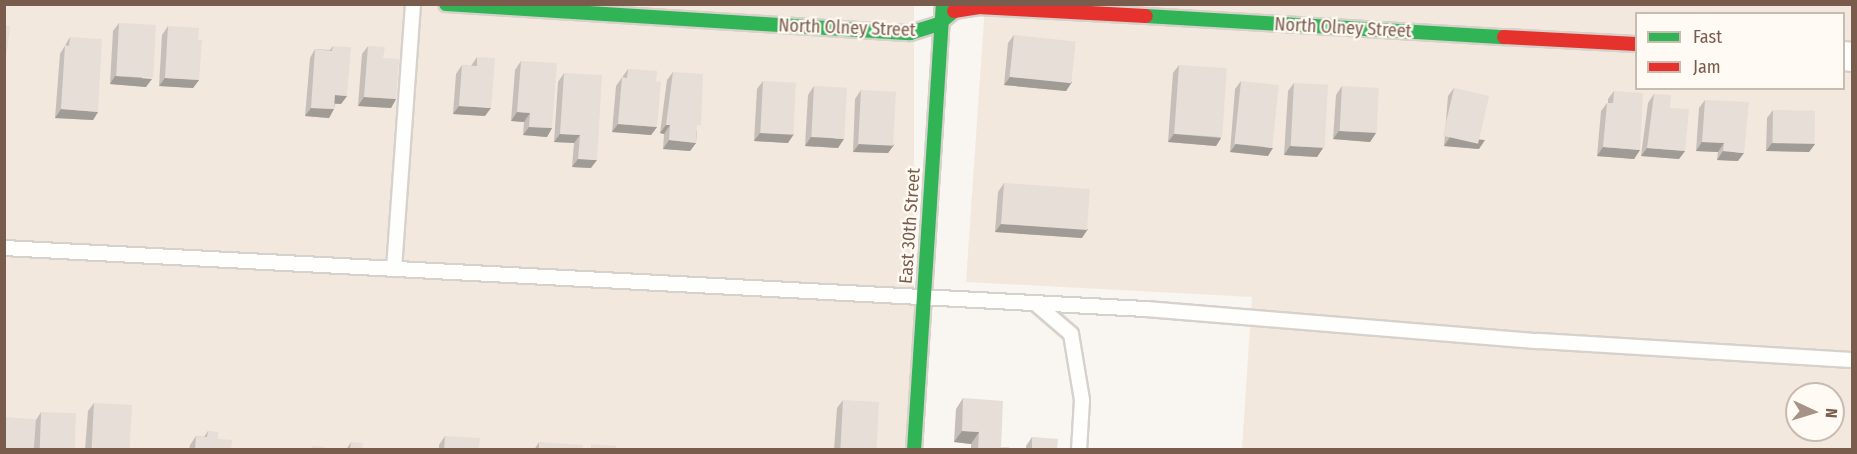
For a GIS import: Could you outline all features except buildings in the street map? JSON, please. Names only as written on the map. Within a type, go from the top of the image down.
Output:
[{"type":"street","name":"North Olney Street","points":[[446,4],[910,33],[926,31],[962,8],[978,7],[1635,44]]},
{"type":"street","name":"East 30th Street","points":[[914,450],[943,4]]},
{"type":"lane","points":[[394,269],[413,4]]},
{"type":"lane","points":[[4,248],[1036,304],[1852,360]]},
{"type":"lane","points":[[1036,304],[1071,334],[1082,400],[1079,450]]},
{"type":"shaded area","points":[[4,5],[914,5],[914,449],[4,449]]},
{"type":"shaded area","points":[[985,5],[1852,5],[1852,449],[1242,449],[1252,297],[966,282]]},
{"type":"traffic: fast","points":[[446,4],[910,33],[937,25],[954,11]]},
{"type":"traffic: fast","points":[[914,450],[943,6]]},
{"type":"traffic: fast","points":[[1146,16],[1504,37]]},
{"type":"traffic: jam","points":[[954,11],[978,7],[1146,16]]},
{"type":"traffic: jam","points":[[1504,37],[1635,44]]}]
